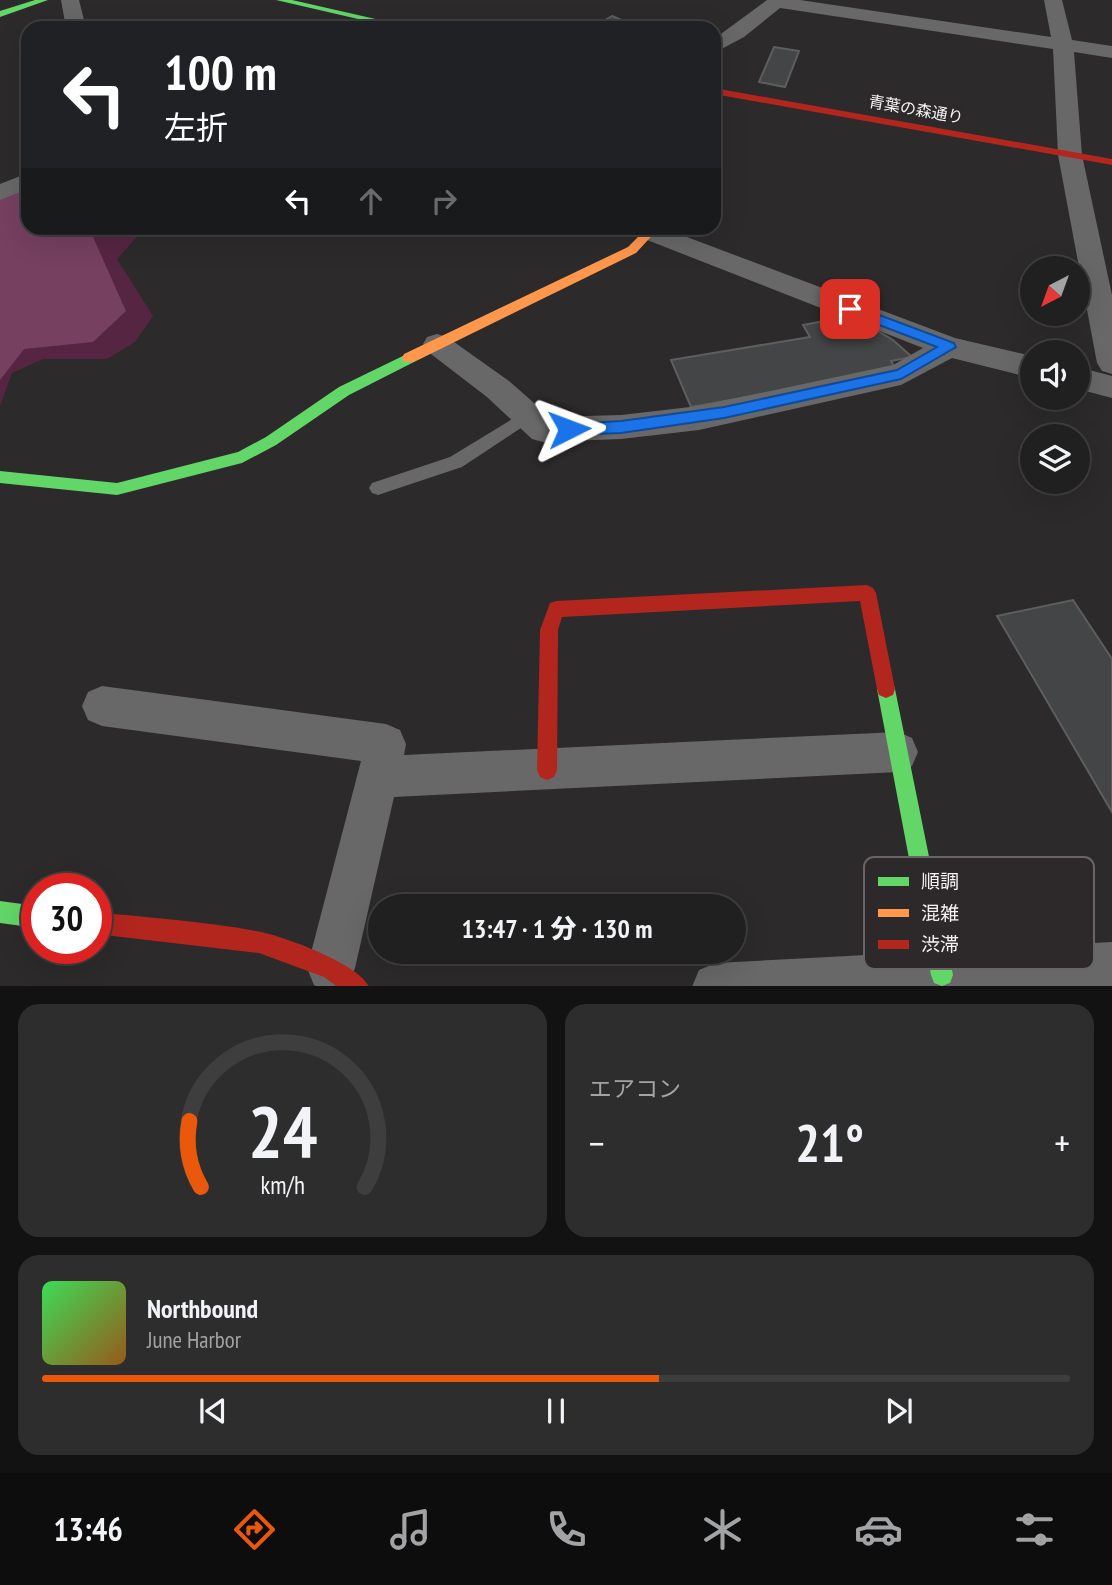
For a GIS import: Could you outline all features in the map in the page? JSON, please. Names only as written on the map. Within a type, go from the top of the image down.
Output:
[{"type":"street","points":[[0,14],[44,0]]},
{"type":"street","points":[[70,0],[74,21]]},
{"type":"street","points":[[280,0],[378,21]]},
{"type":"street","points":[[1053,0],[1063,45],[1070,155],[1112,363]]},
{"type":"street","points":[[721,43],[777,1],[1112,52]]},
{"type":"street","name":"青葉の森通り","points":[[721,92],[1112,162]]},
{"type":"street","points":[[0,193],[21,183]]},
{"type":"street","points":[[0,477],[117,489],[242,457],[271,441],[344,391],[632,250],[647,235]]},
{"type":"street","points":[[665,235],[949,347],[1020,364]]},
{"type":"street","points":[[437,344],[498,389],[543,430],[621,427],[699,418],[901,374],[949,347]]},
{"type":"street","points":[[1090,381],[1112,387]]},
{"type":"street","points":[[547,769],[549,629],[556,609],[867,593],[919,857]]},
{"type":"street","points":[[102,706],[386,744],[344,977],[259,942],[112,925]]},
{"type":"street","points":[[378,777],[898,752]]},
{"type":"street","points":[[0,912],[21,914]]},
{"type":"street","points":[[1094,967],[1112,966]]},
{"type":"street","points":[[941,969],[942,975]]},
{"type":"street","points":[[716,986],[1055,969]]},
{"type":"lane","points":[[378,488],[456,462],[527,416]]},
{"type":"shaded area","points":[[21,189],[21,235],[108,235],[93,237],[126,311],[93,342],[24,349],[0,380],[0,198]]},
{"type":"shaded area","points":[[0,204],[21,222],[21,235],[139,235],[117,259],[153,316],[135,342],[107,359],[43,359],[12,373],[0,406]]},
{"type":"building","points":[[612,16],[624,21],[604,21]]},
{"type":"building","points":[[774,47],[799,51],[785,87],[759,82]]},
{"type":"building","points":[[846,321],[869,326],[893,340],[912,357],[891,361],[894,366],[819,384],[691,407],[671,360],[810,337],[803,325]]},
{"type":"building","points":[[1073,600],[1112,659],[1112,812],[997,616]]},
{"type":"traffic: fast","points":[[0,14],[44,0]]},
{"type":"traffic: fast","points":[[280,0],[378,21]]},
{"type":"traffic: fast","points":[[0,477],[117,489],[242,457],[271,441],[344,391],[409,358]]},
{"type":"traffic: fast","points":[[886,689],[919,857]]},
{"type":"traffic: fast","points":[[0,912],[21,915]]},
{"type":"traffic: fast","points":[[941,969],[942,975]]},
{"type":"traffic: slow","points":[[409,358],[632,250],[646,235]]},
{"type":"traffic: jam","points":[[721,92],[1112,162]]},
{"type":"traffic: jam","points":[[547,770],[549,630],[556,609],[867,593],[886,689]]},
{"type":"traffic: jam","points":[[112,925],[259,942],[331,968],[357,986]]},
{"type":"route","points":[[569,429],[621,427],[724,413],[901,374],[949,347],[850,309]]}]
